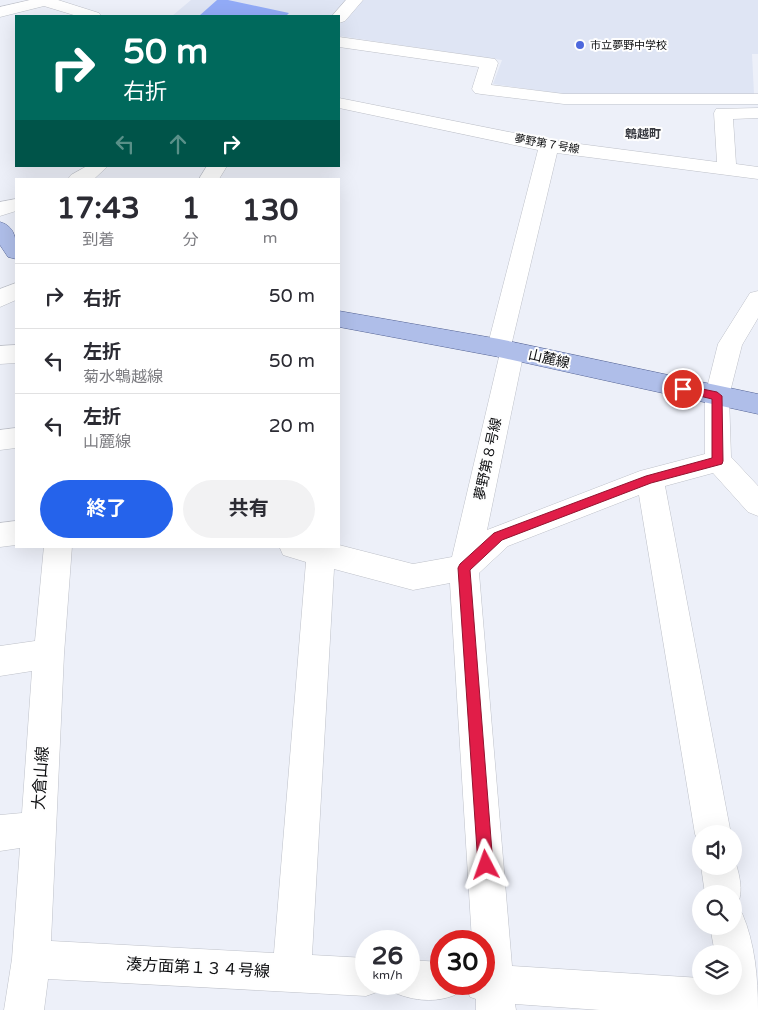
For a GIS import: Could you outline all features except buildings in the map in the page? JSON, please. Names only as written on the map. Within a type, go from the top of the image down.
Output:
[{"type":"main road","points":[[0,229],[15,251]]},
{"type":"main road","name":"山麓線","points":[[340,319],[506,349],[758,404]]},
{"type":"street","points":[[340,17],[355,0]]},
{"type":"street","points":[[0,12],[44,1],[90,15]]},
{"type":"street","points":[[340,42],[489,63],[481,89],[564,99],[758,99]]},
{"type":"street","name":"夢野第７号線","points":[[340,103],[549,146],[758,173]]},
{"type":"street","points":[[727,169],[723,113],[758,113]]},
{"type":"street","name":"夢野第８号線","points":[[487,930],[464,568],[506,349],[549,146]]},
{"type":"street","points":[[80,178],[97,167]]},
{"type":"street","points":[[210,178],[216,167]]},
{"type":"street","points":[[0,209],[15,205]]},
{"type":"street","points":[[0,299],[15,292]]},
{"type":"street","points":[[758,299],[730,344],[717,396],[718,461],[758,504]]},
{"type":"street","points":[[0,355],[15,354]]},
{"type":"street","points":[[0,440],[15,438]]},
{"type":"street","points":[[292,973],[307,550],[413,577],[464,568],[498,537],[650,479],[718,461]]},
{"type":"street","points":[[650,479],[711,825]]},
{"type":"street","points":[[0,535],[15,533]]},
{"type":"street","name":"大倉山線","points":[[24,1010],[30,959],[49,654],[58,548]]},
{"type":"street","points":[[0,661],[49,654]]},
{"type":"street","points":[[0,833],[38,829]]},
{"type":"street","points":[[495,992],[750,1001],[732,935]]},
{"type":"street","name":"湊方面第１３４号線","points":[[30,959],[355,976]]},
{"type":"shaded area","name":"市立夢野中学校","points":[[191,0],[758,0],[758,54],[752,54],[754,94],[563,94],[493,84],[502,60],[340,36],[340,15],[173,15]]},
{"type":"water","points":[[217,0],[228,0],[289,13],[287,15],[200,15]]},
{"type":"place","name":"市立夢野中学校","points":[[580,45]]},
{"type":"district","name":"鵯越町","points":[[643,134]]},
{"type":"route","points":[[486,865],[464,568],[498,537],[650,479],[718,461],[717,396],[683,389]]}]
